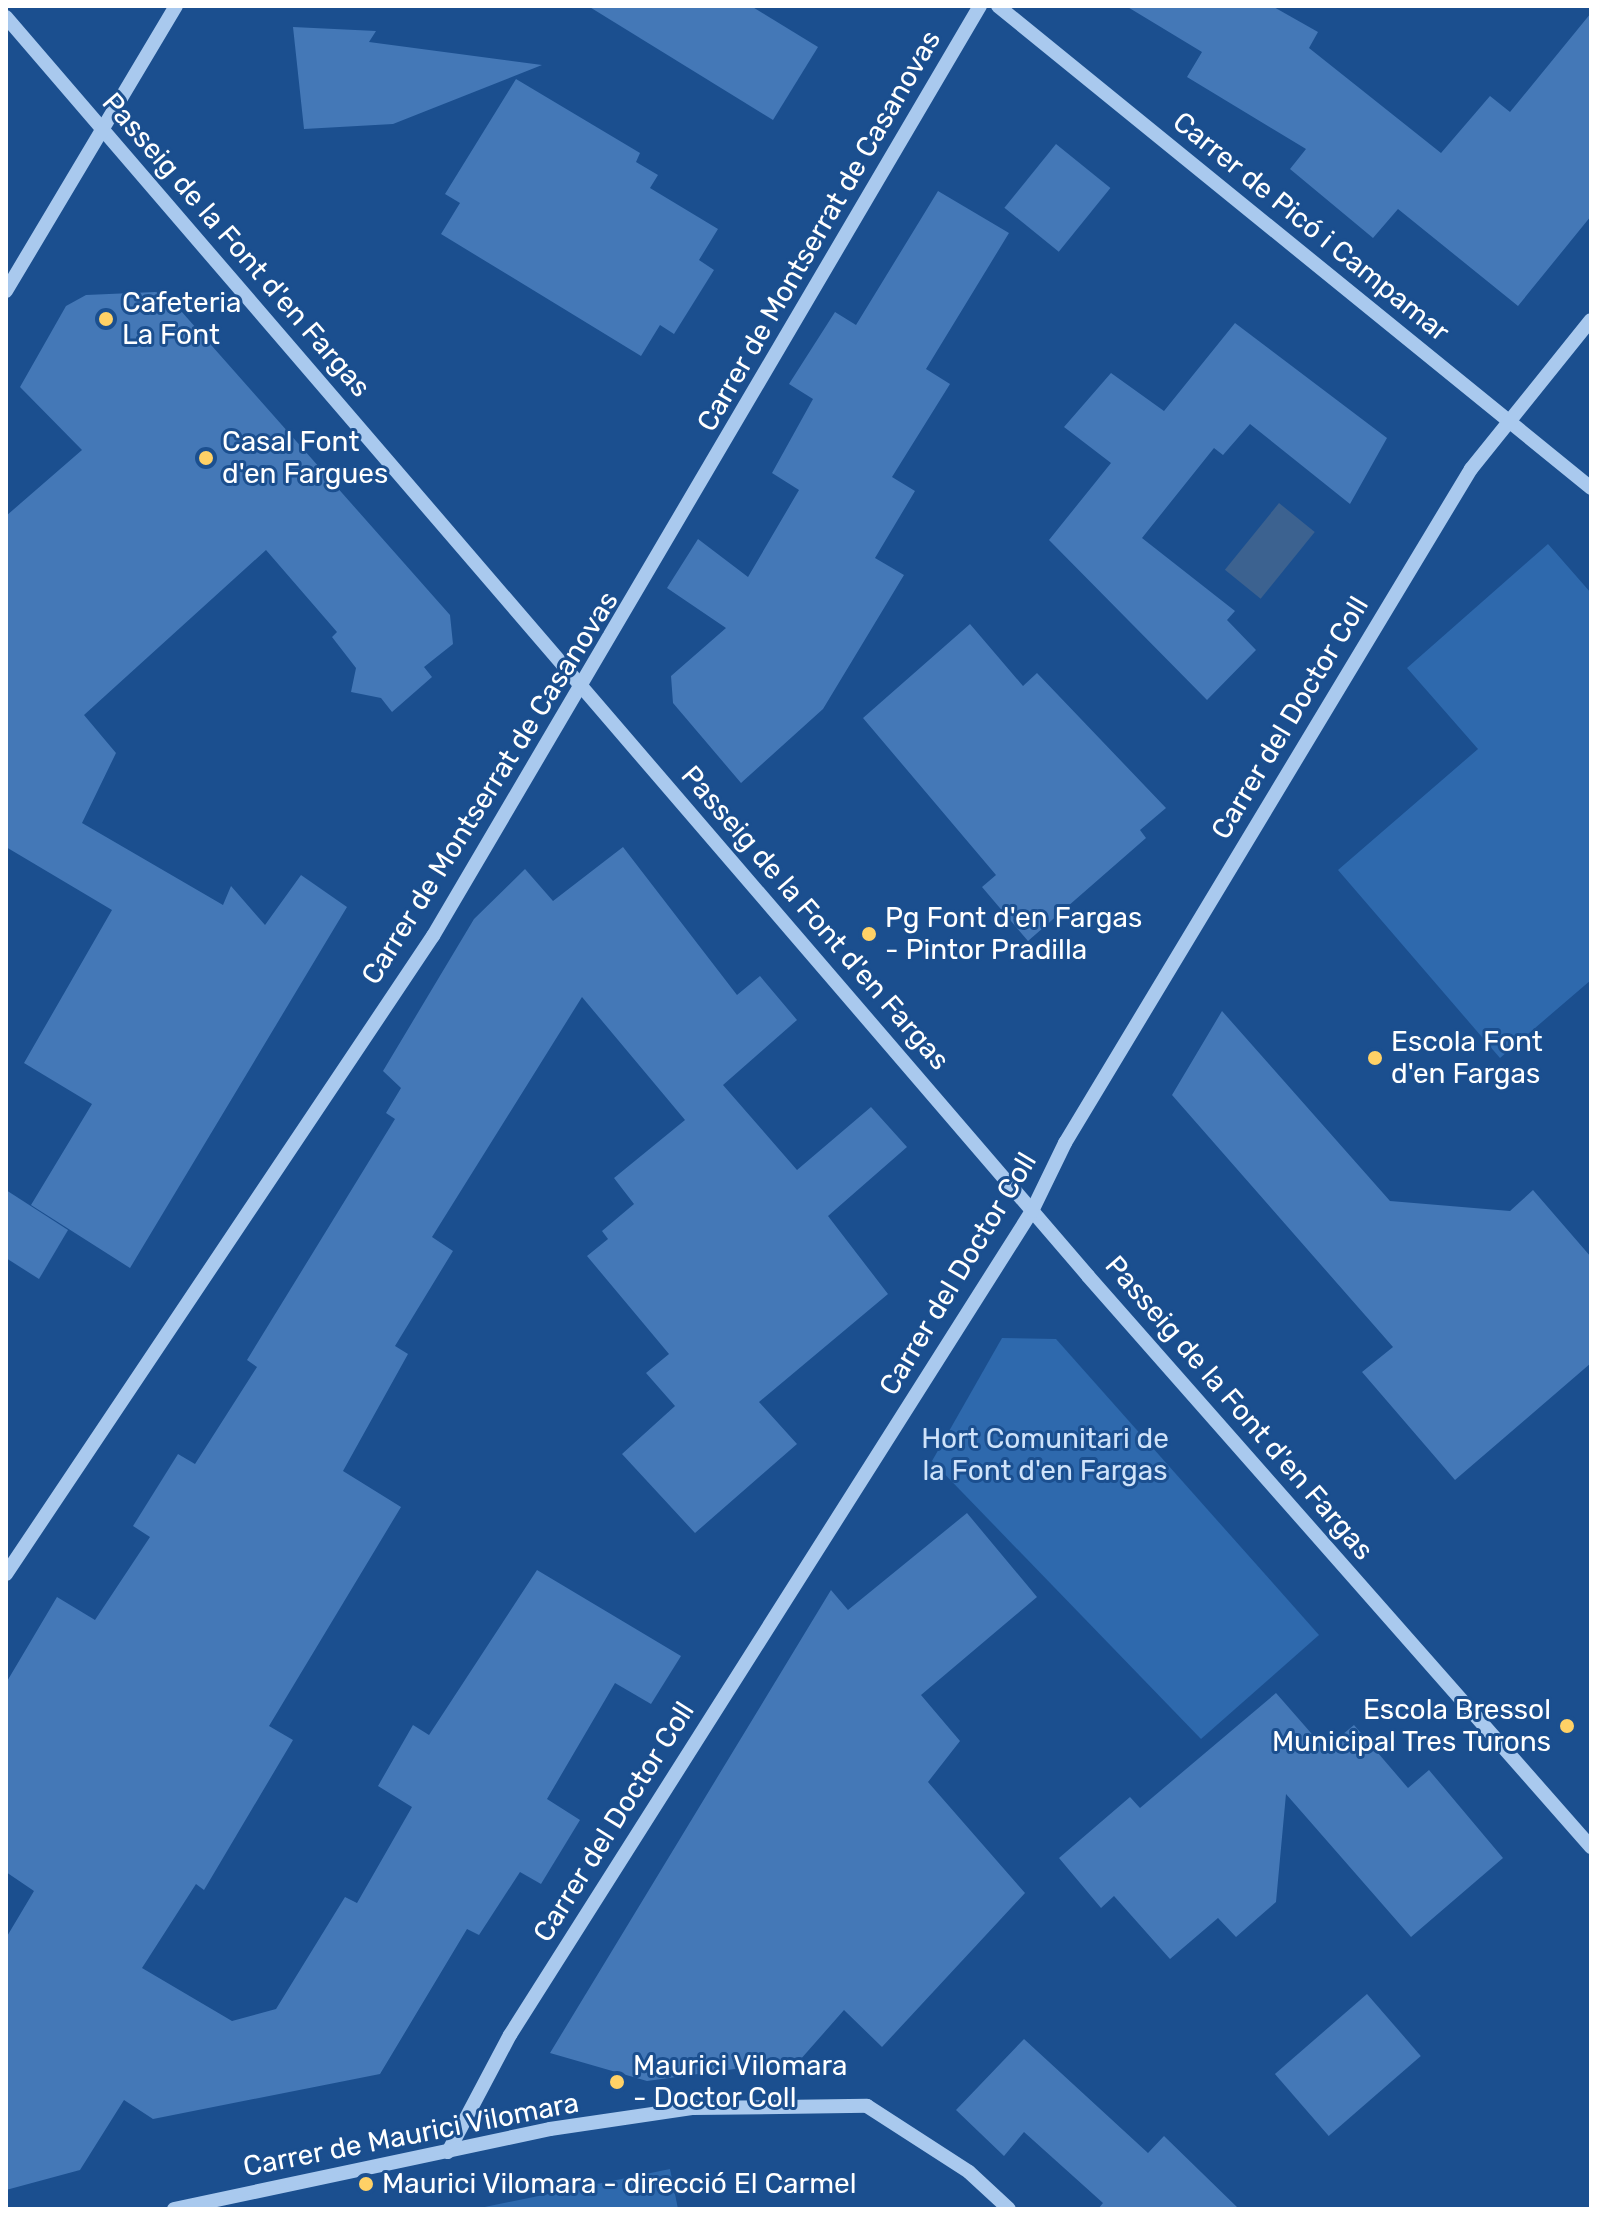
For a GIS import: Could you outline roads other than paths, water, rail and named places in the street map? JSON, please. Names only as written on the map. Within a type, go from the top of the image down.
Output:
[{"type":"street","points":[[6,291],[101,127],[176,6]]},
{"type":"street","name":"Carrer de Montserrat de Casanovas","points":[[6,1574],[433,936],[584,690],[980,6]]},
{"type":"street","name":"Carrer de Picó i Campamar","points":[[998,6],[1591,488]]},
{"type":"street","name":"Passeig de la Font d'en Fargas","points":[[6,17],[1032,1211],[1591,1847]]},
{"type":"street","name":"Carrer del Doctor Coll","points":[[448,2152],[510,2035],[1032,1211],[1065,1143],[1471,469],[1591,320]]},
{"type":"street","name":"Carrer de Maurici Vilomara","points":[[174,2209],[448,2152],[693,2108],[867,2106],[969,2172],[1009,2209]]},
{"type":"place","name":"Cafeteria La Font","points":[[106,319]]},
{"type":"place","name":"Casal Font d'en Fargues","points":[[206,458]]},
{"type":"place","name":"Pg Font d'en Fargas - Pintor Pradilla","points":[[869,934]]},
{"type":"place","name":"Escola Font d'en Fargas","points":[[1375,1058]]},
{"type":"place","name":"Escola Bressol Municipal Tres Turons","points":[[1567,1726]]},
{"type":"place","name":"Maurici Vilomara - Doctor Coll","points":[[617,2082]]},
{"type":"place","name":"Maurici Vilomara - direcció El Carmel","points":[[366,2184]]},
{"type":"park label","name":"Hort Comunitari de la Font d'en Fargas","points":[[1045,1455]]}]
